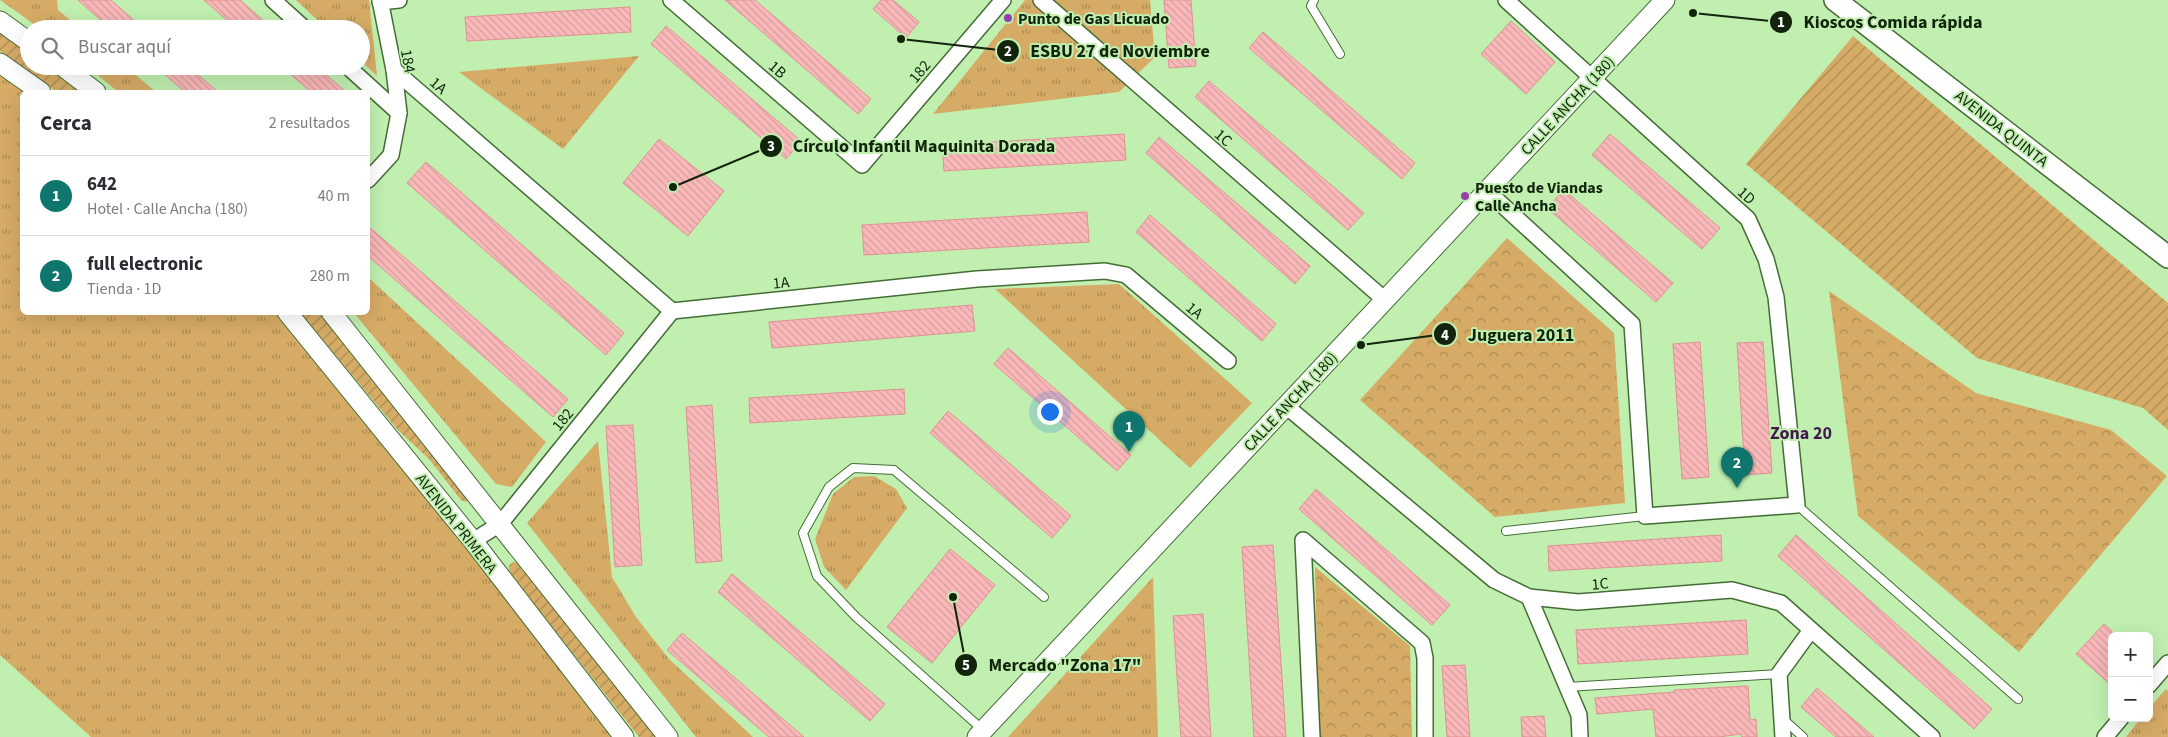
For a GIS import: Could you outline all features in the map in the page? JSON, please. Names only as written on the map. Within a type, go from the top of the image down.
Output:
[{"type":"main road","name":"AVENIDA QUINTA","points":[[1835,0],[2168,256]]},
{"type":"street","points":[[273,0],[295,20]]},
{"type":"street","points":[[380,1],[399,0]]},
{"type":"street","name":"1B","points":[[671,0],[862,165]]},
{"type":"street","name":"182","points":[[862,165],[1002,0]]},
{"type":"street","name":"1C","points":[[1041,0],[1385,300]]},
{"type":"street","name":"1D","points":[[1506,0],[1748,219],[1766,259],[1776,297],[1797,505]]},
{"type":"street","name":"CALLE ANCHA (180)","points":[[980,734],[1666,0]]},
{"type":"street","name":"184","points":[[370,178],[391,155],[399,113],[394,70],[380,1]]},
{"type":"street","points":[[0,21],[20,35]]},
{"type":"street","points":[[0,63],[38,90]]},
{"type":"street","name":"1A","points":[[394,70],[672,310],[977,279],[1105,271],[1126,275],[1228,361]]},
{"type":"street","points":[[74,75],[93,90]]},
{"type":"street","points":[[357,75],[399,113]]},
{"type":"street","points":[[1487,191],[1632,324],[1646,516],[1797,505]]},
{"type":"street","name":"182","points":[[472,541],[500,524],[672,310]]},
{"type":"street","name":"AVENIDA PRIMERA","points":[[289,315],[472,541],[624,737]]},
{"type":"street","name":"AVENIDA PRIMERA","points":[[333,315],[668,737]]},
{"type":"street","name":"1C","points":[[1286,406],[1494,580],[1529,597],[1578,602],[1732,590],[1781,603],[1932,737]]},
{"type":"street","points":[[1312,737],[1303,540],[1422,643],[1424,658],[1425,737]]},
{"type":"street","points":[[1529,597],[1579,715],[1580,737]]},
{"type":"street","points":[[1783,737],[1779,674],[1811,630]]},
{"type":"street","points":[[2153,681],[2167,666]]},
{"type":"street","points":[[2105,737],[2118,722]]},
{"type":"lane","points":[[1314,0],[1311,6],[1340,54]]},
{"type":"lane","points":[[980,734],[856,617],[817,576],[803,532],[829,487],[853,468],[894,470],[1044,597]]},
{"type":"lane","points":[[1797,505],[2018,699]]},
{"type":"lane","points":[[1506,531],[1646,516]]},
{"type":"lane","points":[[1567,687],[1779,674]]},
{"type":"lane","points":[[1781,718],[1803,737]]},
{"type":"green space","points":[[0,0],[57,0],[58,10],[70,20],[28,20]]},
{"type":"green space","points":[[296,0],[369,0],[377,76],[370,69],[370,20],[317,20]]},
{"type":"green space","points":[[1025,0],[1150,0],[1155,57],[1119,92],[933,114]]},
{"type":"green space","points":[[0,32],[20,46],[20,65],[0,51]]},
{"type":"green space","points":[[1853,36],[2168,303],[2168,430],[2143,408],[1977,358],[1746,164]]},
{"type":"green space","points":[[639,56],[563,149],[459,72]]},
{"type":"green space","points":[[0,74],[25,90],[20,90],[20,315],[287,315],[618,737],[91,737],[0,655]]},
{"type":"green space","points":[[33,75],[60,75],[79,90],[54,90]]},
{"type":"green space","points":[[98,75],[136,75],[154,90],[116,90]]},
{"type":"green space","points":[[1507,238],[1614,333],[1625,503],[1495,517],[1360,400]]},
{"type":"green space","points":[[370,279],[546,442],[512,487],[496,484],[356,315],[370,315]]},
{"type":"green space","points":[[1119,284],[1252,403],[1190,468],[995,289]]},
{"type":"green space","points":[[1829,291],[1976,393],[2111,430],[2167,476],[2019,652],[1858,516]]},
{"type":"green space","points":[[302,315],[323,315],[468,496],[469,500],[466,502],[461,500],[429,459],[398,430]]},
{"type":"green space","points":[[598,441],[612,577],[636,617],[669,659],[753,737],[696,737],[527,523]]},
{"type":"green space","points":[[874,476],[896,489],[907,508],[846,590],[824,567],[815,539],[833,494],[854,477]]},
{"type":"green space","points":[[514,562],[520,563],[656,737],[639,737],[512,576],[509,565]]},
{"type":"green space","points":[[1315,567],[1410,646],[1412,737],[1319,737]]},
{"type":"green space","points":[[1153,577],[1158,737],[1008,737]]},
{"type":"green space","points":[[2166,689],[2168,691],[2168,737],[2126,737],[2138,722],[2153,722],[2153,704]]},
{"type":"building","points":[[78,0],[111,0],[134,20],[101,20]]},
{"type":"building","points":[[204,0],[240,0],[263,20],[227,20]]},
{"type":"building","points":[[725,0],[755,0],[871,99],[858,114]]},
{"type":"building","points":[[881,0],[893,0],[919,22],[906,38],[873,9]]},
{"type":"building","points":[[1164,0],[1191,0],[1196,66],[1169,68]]},
{"type":"building","points":[[630,7],[631,32],[467,41],[465,17]]},
{"type":"building","points":[[1511,21],[1555,62],[1526,94],[1481,54]]},
{"type":"building","points":[[666,26],[801,141],[786,159],[651,44]]},
{"type":"building","points":[[1263,32],[1415,163],[1402,179],[1249,48]]},
{"type":"building","points":[[165,75],[198,75],[216,90],[183,90]]},
{"type":"building","points":[[291,75],[326,75],[344,90],[309,90]]},
{"type":"building","points":[[1209,81],[1364,213],[1348,230],[1195,97]]},
{"type":"building","points":[[1124,134],[1126,160],[944,171],[942,145]]},
{"type":"building","points":[[1610,134],[1720,228],[1702,249],[1592,155]]},
{"type":"building","points":[[1159,137],[1310,266],[1295,284],[1146,153]]},
{"type":"building","points":[[659,139],[724,191],[688,236],[623,183]]},
{"type":"building","points":[[426,162],[624,333],[606,355],[407,183]]},
{"type":"building","points":[[1564,190],[1673,283],[1656,302],[1547,208]]},
{"type":"building","points":[[1087,212],[1089,242],[864,255],[862,225]]},
{"type":"building","points":[[1150,215],[1276,324],[1262,341],[1136,232]]},
{"type":"building","points":[[370,228],[568,399],[553,417],[370,258]]},
{"type":"building","points":[[972,305],[975,331],[772,348],[769,322]]},
{"type":"building","points":[[1700,342],[1709,477],[1682,479],[1673,344]]},
{"type":"building","points":[[1763,342],[1772,473],[1745,475],[1737,343]]},
{"type":"building","points":[[1008,348],[1131,455],[1117,471],[994,364]]},
{"type":"building","points":[[904,389],[905,414],[750,423],[749,398]]},
{"type":"building","points":[[712,405],[722,561],[696,563],[686,407]]},
{"type":"building","points":[[948,411],[1071,516],[1052,538],[930,433]]},
{"type":"building","points":[[633,425],[642,565],[615,567],[606,426]]},
{"type":"building","points":[[1316,489],[1450,605],[1432,625],[1299,509]]},
{"type":"building","points":[[1721,535],[1722,561],[1549,571],[1548,546]]},
{"type":"building","points":[[1796,535],[1992,709],[1974,729],[1778,556]]},
{"type":"building","points":[[1273,545],[1286,737],[1254,737],[1242,547]]},
{"type":"building","points":[[950,549],[995,585],[932,663],[887,627]]},
{"type":"building","points":[[732,574],[885,704],[870,721],[718,592]]},
{"type":"building","points":[[1203,614],[1211,737],[1181,737],[1173,616]]},
{"type":"building","points":[[1746,620],[1748,654],[1578,664],[1576,630]]},
{"type":"building","points":[[2104,624],[2112,631],[2108,632],[2108,682],[2076,654]]},
{"type":"building","points":[[682,633],[804,737],[769,737],[667,650]]},
{"type":"building","points":[[1465,665],[1470,737],[1447,737],[1442,666]]},
{"type":"building","points":[[1748,686],[1750,720],[1756,719],[1757,737],[1742,737],[1741,734],[1719,737],[1656,737],[1653,709],[1597,714],[1595,698],[1674,692],[1674,690]]},
{"type":"building","points":[[1817,688],[1874,737],[1836,737],[1801,707]]},
{"type":"building","points":[[1544,716],[1546,737],[1522,737],[1521,717]]},
{"type":"place","name":"Kioscos Comida rápida","points":[[1693,13]]},
{"type":"place","name":"Punto de Gas Licuado","points":[[1008,18]]},
{"type":"place","name":"ESBU 27 de Noviembre","points":[[901,39]]},
{"type":"place","name":"Círculo Infantil Maquinita Dorada","points":[[673,187]]},
{"type":"place","name":"Puesto de Viandas Calle Ancha","points":[[1465,196]]},
{"type":"place","name":"Juguera 2011","points":[[1361,345]]},
{"type":"place","name":"642","points":[[1129,452]]},
{"type":"place","name":"full electronic","points":[[1737,488]]},
{"type":"place","name":"Mercado \"Zona 17\"","points":[[953,597]]},
{"type":"district","name":"Zona 20","points":[[1801,433]]}]
